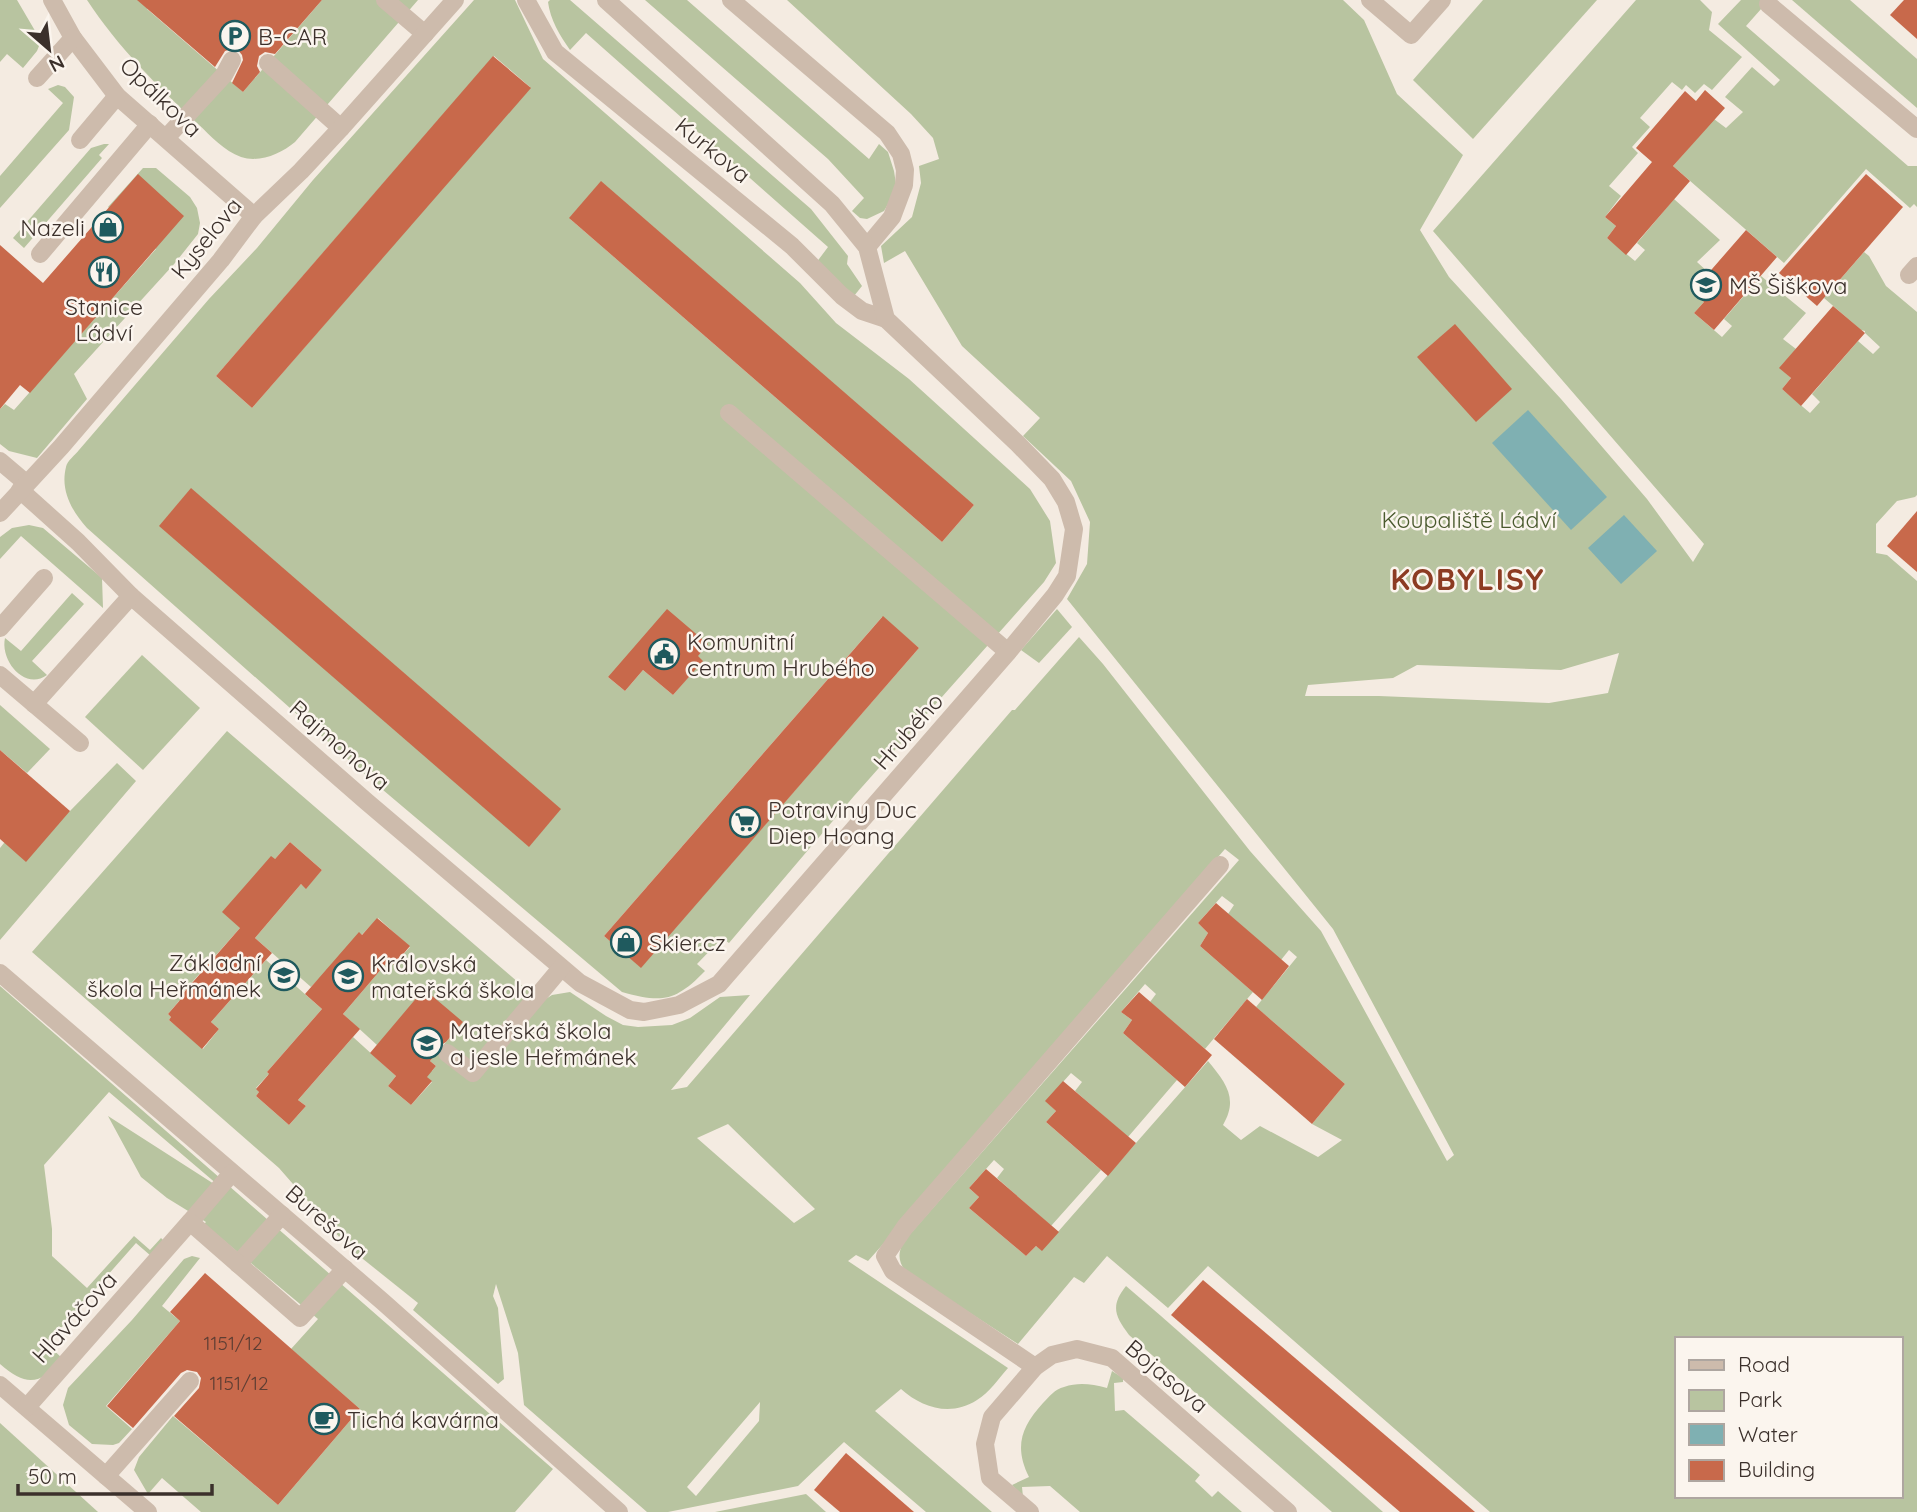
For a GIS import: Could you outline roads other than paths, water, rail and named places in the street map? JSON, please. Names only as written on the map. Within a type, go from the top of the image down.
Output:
[{"type":"street","name":"Opálkova","points":[[52,0],[73,38],[117,96],[254,216]]},
{"type":"street","points":[[385,0],[425,34]]},
{"type":"street","name":"Kyselova","points":[[0,513],[61,447],[212,270],[254,216],[302,171],[455,0]]},
{"type":"street","name":"Kurkova","points":[[526,0],[555,52],[792,246],[842,296],[862,311],[886,319],[1018,444],[1052,479],[1066,502],[1074,528]]},
{"type":"street","name":"Kurkova","points":[[606,0],[832,204],[867,247],[886,319]]},
{"type":"street","points":[[731,0],[887,133],[901,154],[905,170],[892,217],[867,247]]},
{"type":"street","points":[[1370,0],[1411,35],[1442,0]]},
{"type":"street","points":[[1768,4],[1917,129]]},
{"type":"street","points":[[37,78],[73,38]]},
{"type":"street","points":[[166,138],[224,75],[232,60]]},
{"type":"street","points":[[268,63],[341,128]]},
{"type":"street","points":[[80,140],[117,96]]},
{"type":"street","points":[[40,254],[150,124]]},
{"type":"street","points":[[729,413],[1008,652]]},
{"type":"street","name":"Rajmonova","points":[[0,461],[131,596],[561,968],[580,983],[630,1010],[645,1012]]},
{"type":"street","name":"Hrubého","points":[[645,1012],[679,1005],[719,984],[1055,595],[1067,576],[1074,528]]},
{"type":"street","points":[[0,628],[44,578]]},
{"type":"street","points":[[34,704],[131,596]]},
{"type":"street","points":[[0,675],[80,743]]},
{"type":"street","points":[[1035,1367],[893,1271],[885,1256],[905,1227],[1220,865]]},
{"type":"street","points":[[447,1053],[473,1073],[561,968]]},
{"type":"street","name":"Burešova","points":[[0,973],[345,1269],[619,1512]]},
{"type":"street","name":"Hlaváčova","points":[[27,1407],[232,1172]]},
{"type":"street","points":[[238,1264],[282,1215]]},
{"type":"street","points":[[190,1222],[300,1318],[345,1269]]},
{"type":"street","name":"Bojasova","points":[[1030,1512],[990,1478],[985,1444],[992,1417],[1035,1367],[1052,1355],[1077,1349],[1112,1358],[1288,1512]]},
{"type":"street","points":[[106,1476],[190,1381]]},
{"type":"street","points":[[0,1385],[148,1512]]},
{"type":"water","points":[[1528,410],[1607,497],[1571,530],[1492,443]]},
{"type":"water","points":[[1624,515],[1657,551],[1621,584],[1588,548]]},
{"type":"place","name":"B-CAR","points":[[235,36]]},
{"type":"place","name":"Nazeli","points":[[108,227]]},
{"type":"place","name":"Stanice Ládví","points":[[104,272]]},
{"type":"place","name":"MŠ Šiškova","points":[[1706,285]]},
{"type":"place","name":"Komunitní centrum Hrubého","points":[[664,654]]},
{"type":"place","name":"Potraviny Duc Diep Hoang","points":[[745,822]]},
{"type":"place","name":"Skier.cz","points":[[626,942]]},
{"type":"place","name":"Základní škola Heřmánek","points":[[284,975]]},
{"type":"place","name":"Královská mateřská škola","points":[[348,976]]},
{"type":"place","name":"Mateřská škola a jesle Heřmánek","points":[[427,1043]]},
{"type":"place","name":"Tichá kavárna","points":[[324,1419]]},
{"type":"district","name":"KOBYLISY","points":[[1468,579]]},
{"type":"park label","name":"Koupaliště Ládví","points":[[1469,519]]}]
